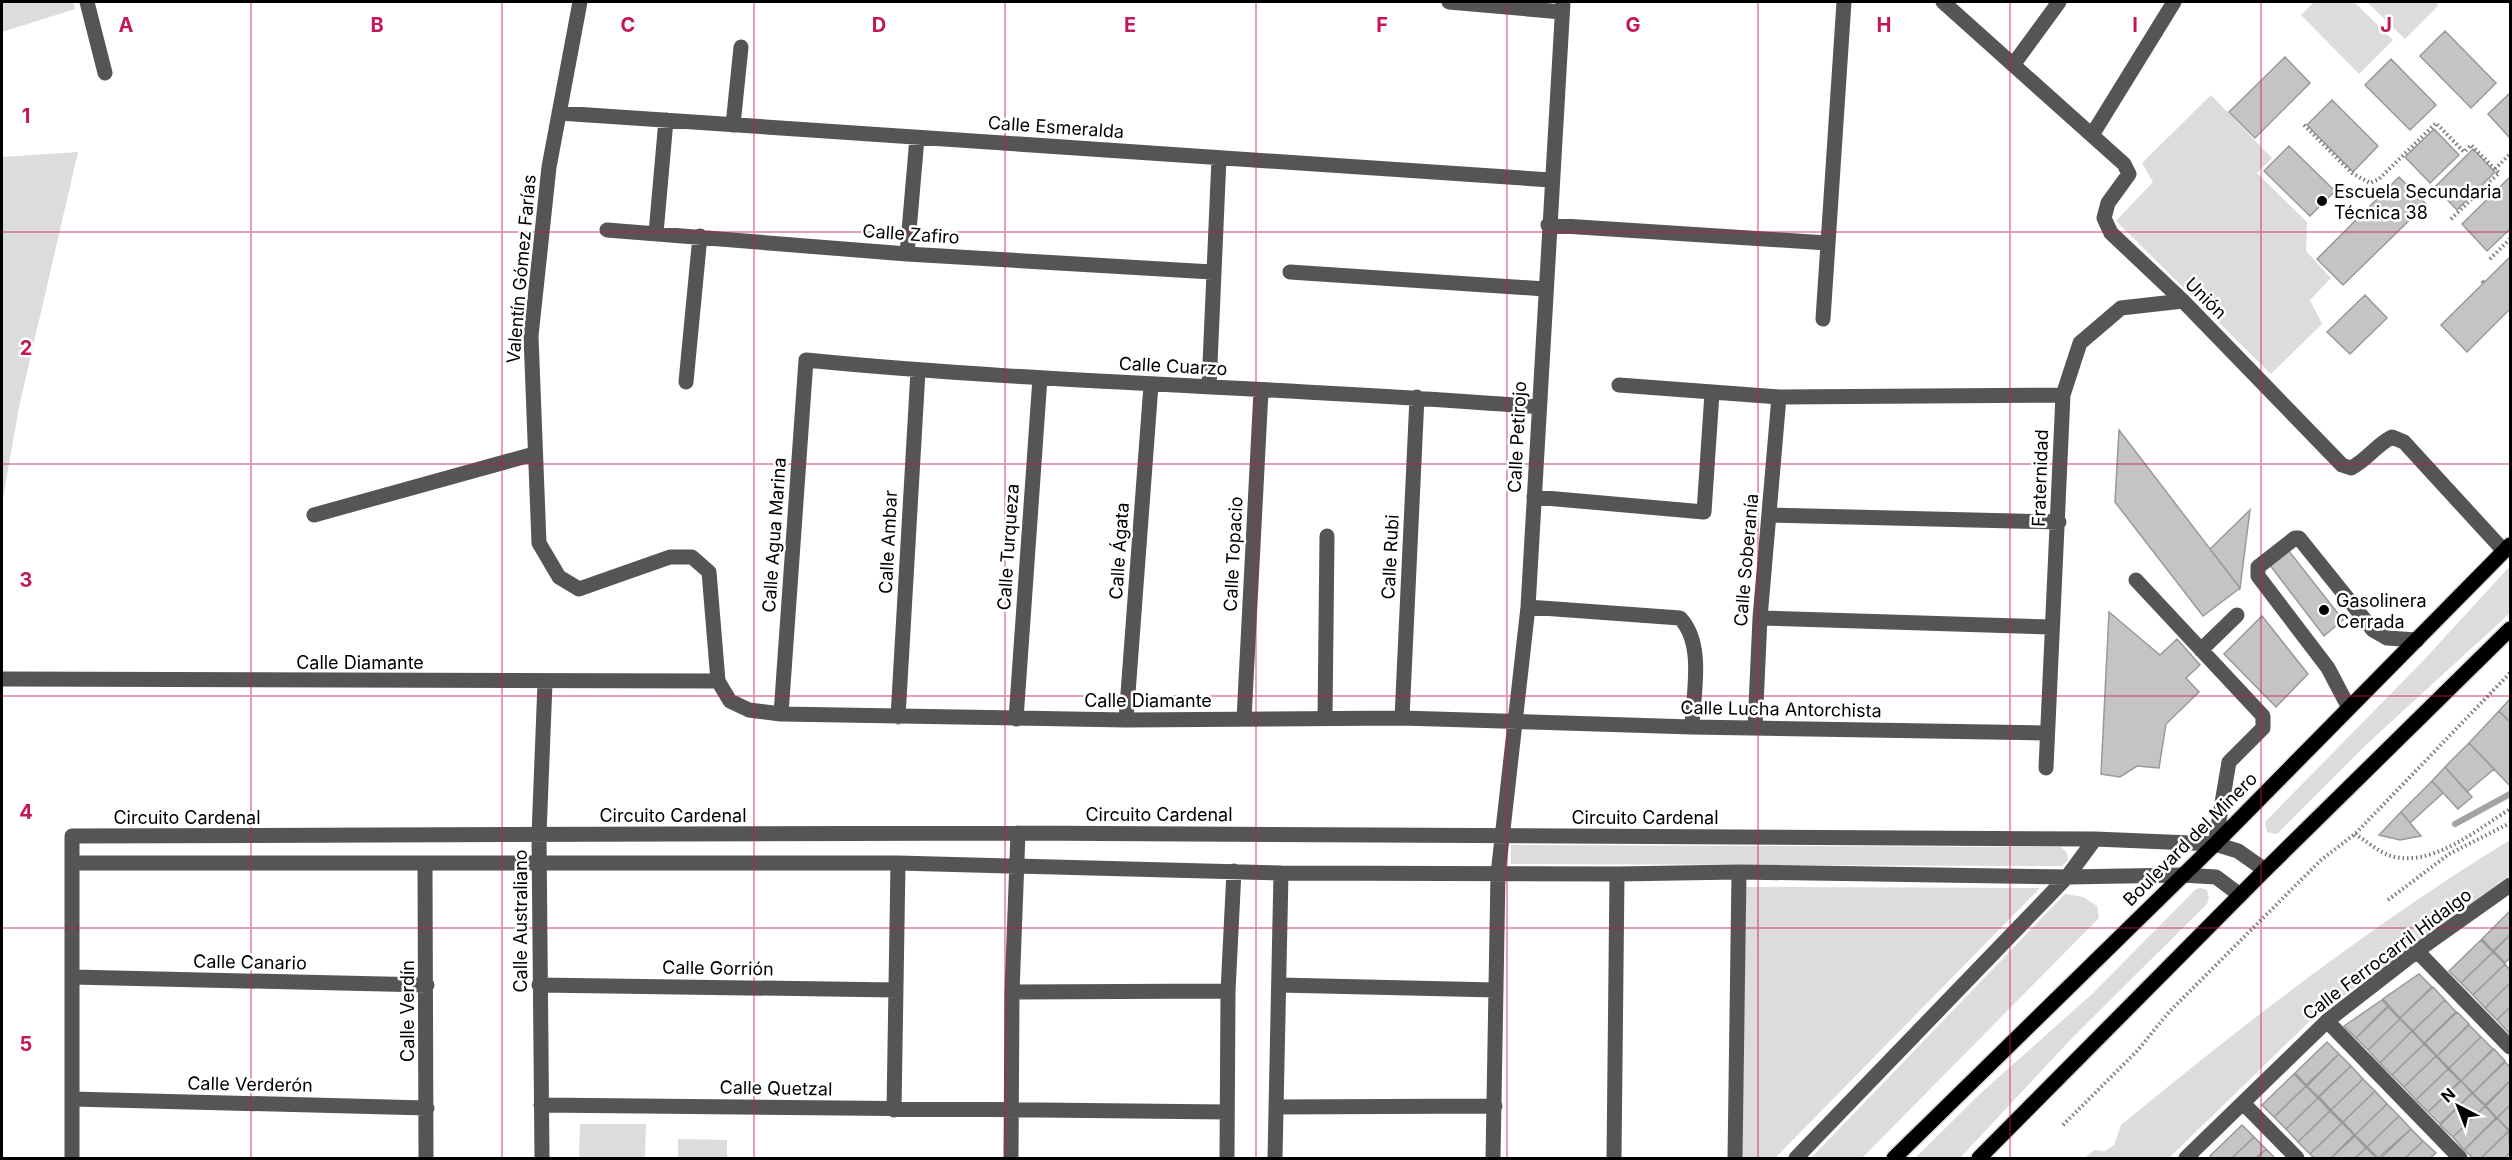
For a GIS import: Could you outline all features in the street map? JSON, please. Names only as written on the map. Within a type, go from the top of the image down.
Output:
[{"type":"main road","name":"Boulevard del Minero","points":[[1894,1158],[2215,844],[2507,548]]},
{"type":"main road","points":[[1979,1158],[2265,870],[2511,629]]},
{"type":"street","points":[[87,2],[105,73]]},
{"type":"street","name":"Valentín Gómez Farías","points":[[580,2],[549,167],[531,336],[539,543],[559,577],[579,589],[670,557],[692,557],[709,572],[718,681]]},
{"type":"street","points":[[1449,2],[1563,7]]},
{"type":"street","points":[[1823,319],[1844,2]]},
{"type":"street","name":"Unión","points":[[1943,2],[2124,164],[2130,174],[2108,203],[2104,218],[2112,233],[2183,301],[2342,465],[2351,468],[2359,464],[2381,442],[2392,437],[2404,442],[2507,548]]},
{"type":"street","points":[[2013,64],[2059,2]]},
{"type":"street","points":[[2092,135],[2174,2]]},
{"type":"street","name":"Calle Petirojo","points":[[1493,1158],[1498,874],[1528,607],[1548,225],[1563,7]]},
{"type":"street","points":[[733,125],[741,47]]},
{"type":"street","name":"Calle Esmeralda","points":[[559,113],[1551,180]]},
{"type":"street","points":[[656,233],[666,120]]},
{"type":"street","points":[[908,254],[917,138]]},
{"type":"street","points":[[1209,387],[1212,272],[1219,158]]},
{"type":"street","points":[[1548,225],[1827,243]]},
{"type":"street","name":"Calle Zafiro","points":[[607,230],[908,254],[1212,272]]},
{"type":"street","points":[[686,382],[700,236]]},
{"type":"street","points":[[1290,272],[1545,289]]},
{"type":"street","name":"Fraternidad","points":[[2046,768],[2063,395],[2080,343],[2121,308],[2183,301]]},
{"type":"street","name":"Calle Cuarzo","points":[[806,360],[1040,378],[1261,391],[1417,397],[1539,407]]},
{"type":"street","name":"Calle Agua Marina","points":[[781,714],[806,360]]},
{"type":"street","name":"Calle Ambar","points":[[898,717],[918,370]]},
{"type":"street","name":"Calle Turqueza","points":[[1016,719],[1040,378]]},
{"type":"street","name":"Calle Ágata","points":[[1126,720],[1151,385]]},
{"type":"street","points":[[1619,385],[1779,397],[2063,395]]},
{"type":"street","name":"Calle Topacio","points":[[1244,719],[1261,391]]},
{"type":"street","points":[[1534,497],[1704,512],[1712,393]]},
{"type":"street","name":"Calle Rubi","points":[[1402,718],[1417,397]]},
{"type":"street","name":"Calle Soberanía","points":[[1755,727],[1760,618],[1779,397]]},
{"type":"street","points":[[314,515],[534,454]]},
{"type":"street","points":[[1770,514],[2059,522]]},
{"type":"street","points":[[1325,718],[1327,536]]},
{"type":"street","points":[[2349,708],[2328,668],[2258,576],[2258,567],[2295,538],[2299,538],[2373,630],[2387,638],[2417,640]]},
{"type":"street","points":[[2136,580],[2263,716],[2265,722],[2263,728],[2229,762],[2215,844]]},
{"type":"street","points":[[1528,607],[1680,618],[1689,628],[1694,645],[1692,727]]},
{"type":"street","points":[[2201,650],[2237,615]]},
{"type":"street","points":[[1760,618],[2051,627]]},
{"type":"street","name":"Calle Diamante","points":[[2,679],[545,683],[718,681],[730,701],[749,710],[781,714],[1126,720],[1402,718],[1515,722]]},
{"type":"street","name":"Calle Australiano","points":[[542,1158],[539,835],[545,683]]},
{"type":"street","name":"Calle Lucha Antorchista","points":[[1515,722],[2046,733]]},
{"type":"street","points":[[1011,1158],[1012,992],[1018,832]]},
{"type":"street","name":"Circuito Cardenal","points":[[72,1158],[72,836],[1018,832],[2095,839],[2215,844],[2238,851],[2265,870]]},
{"type":"street","points":[[1796,1158],[2067,877],[2095,839]]},
{"type":"street","points":[[72,862],[898,863],[1281,873],[1739,872],[2067,877],[2182,875],[2216,877],[2240,895]]},
{"type":"street","points":[[894,1110],[898,863]]},
{"type":"street","name":"Calle Verdín","points":[[425,864],[426,1158]]},
{"type":"street","points":[[1227,1158],[1228,991],[1234,871]]},
{"type":"street","points":[[1735,1158],[1739,872]]},
{"type":"street","points":[[1275,1158],[1281,873]]},
{"type":"street","points":[[1614,1158],[1617,874]]},
{"type":"street","name":"Calle Ferrocarril Hidalgo","points":[[2186,1158],[2326,1021],[2417,951],[2510,886]]},
{"type":"street","points":[[2417,951],[2511,1047]]},
{"type":"street","name":"Calle Canario","points":[[72,978],[427,986]]},
{"type":"street","name":"Calle Gorrión","points":[[539,985],[897,990]]},
{"type":"street","points":[[1279,985],[1496,990]]},
{"type":"street","points":[[1012,992],[1228,991]]},
{"type":"street","points":[[2326,1021],[2460,1158]]},
{"type":"street","name":"Calle Verderón","points":[[72,1099],[427,1108]]},
{"type":"street","points":[[2243,1103],[2297,1158]]},
{"type":"street","name":"Calle Quetzal","points":[[541,1105],[1227,1112]]},
{"type":"street","points":[[1276,1107],[1495,1106]]},
{"type":"path","points":[[2304,125],[2352,173],[2370,183],[2379,179],[2436,123],[2464,152],[2471,145],[2499,173],[2451,219]]},
{"type":"path","points":[[2495,169],[2511,154]]},
{"type":"path","points":[[2490,259],[2511,239]]},
{"type":"path","points":[[2063,1125],[2137,1051],[2169,1012],[2320,860],[2355,834],[2511,673]]},
{"type":"path","points":[[2355,834],[2390,856],[2406,858],[2423,856],[2446,848],[2511,809]]},
{"type":"path","points":[[2388,900],[2449,854],[2511,823]]},
{"type":"shaded area","points":[[2,2],[73,2],[75,9],[2,32]]},
{"type":"shaded area","points":[[2314,2],[2354,2],[2393,40],[2359,74],[2301,15]]},
{"type":"shaded area","points":[[2367,2],[2435,2],[2439,5],[2405,39]]},
{"type":"shaded area","points":[[2211,95],[2272,158],[2257,173],[2307,222],[2306,251],[2331,278],[2310,300],[2322,324],[2271,374],[2116,221],[2153,182],[2142,163]]},
{"type":"shaded area","points":[[78,152],[19,407],[2,504],[2,157]]},
{"type":"shaded area","points":[[2510,566],[2510,613],[2368,743],[2277,834],[2267,832],[2265,822],[2422,662]]},
{"type":"shaded area","points":[[2510,840],[2510,875],[2313,1018],[2169,1158],[2085,1158],[2094,1150],[2105,1151],[2114,1145],[2121,1125],[2215,1049],[2359,940]]},
{"type":"shaded area","points":[[1511,845],[2061,847],[2067,853],[2068,860],[2062,866],[1511,864]]},
{"type":"shaded area","points":[[1746,887],[2040,888],[1775,1158],[1742,1158]]},
{"type":"shaded area","points":[[2196,889],[2207,890],[2209,898],[2207,904],[2073,1037],[1960,1158],[1915,1158],[1982,1092],[2092,994]]},
{"type":"shaded area","points":[[2065,894],[2083,897],[2097,906],[2099,918],[1862,1158],[1811,1158]]},
{"type":"shaded area","points":[[580,1124],[646,1124],[645,1158],[579,1158]]},
{"type":"shaded area","points":[[678,1139],[727,1140],[727,1158],[678,1158]]},
{"type":"building","points":[[2445,31],[2496,83],[2471,108],[2420,56]]},
{"type":"building","points":[[2285,57],[2310,83],[2255,138],[2229,112]]},
{"type":"building","points":[[2391,59],[2436,105],[2410,130],[2365,85]]},
{"type":"building","points":[[2510,93],[2510,138],[2488,114]]},
{"type":"building","points":[[2332,100],[2378,146],[2353,172],[2307,125]]},
{"type":"building","points":[[2434,129],[2459,155],[2430,183],[2405,157]]},
{"type":"building","points":[[2289,146],[2335,191],[2310,216],[2264,171]]},
{"type":"building","points":[[2473,149],[2495,172],[2457,210],[2435,187]]},
{"type":"building","points":[[2399,177],[2426,204],[2343,285],[2317,259]]},
{"type":"building","points":[[2510,177],[2510,229],[2487,251],[2462,224]]},
{"type":"building","points":[[2510,257],[2510,309],[2467,352],[2441,325]]},
{"type":"building","points":[[2365,295],[2387,318],[2350,354],[2327,332]]},
{"type":"building","points":[[2119,430],[2240,588],[2203,616],[2115,502]]},
{"type":"building","points":[[2250,510],[2240,588],[2210,549]]},
{"type":"building","points":[[2281,541],[2343,620],[2324,636],[2263,556]]},
{"type":"building","points":[[2109,612],[2160,655],[2177,639],[2200,665],[2186,678],[2199,692],[2166,724],[2159,768],[2137,766],[2120,777],[2101,774]]},
{"type":"building","points":[[2262,616],[2308,674],[2276,707],[2224,654]]},
{"type":"building","points":[[2510,699],[2510,722],[2499,711]]},
{"type":"building","points":[[2499,711],[2510,722],[2510,786],[2469,743]]},
{"type":"building","points":[[2469,743],[2494,769],[2467,792],[2445,767]]},
{"type":"building","points":[[2445,767],[2472,797],[2458,809],[2432,781]]},
{"type":"building","points":[[2432,781],[2443,793],[2410,823],[2401,812]]},
{"type":"building","points":[[2401,812],[2421,836],[2400,840],[2379,835]]},
{"type":"building","points":[[2510,911],[2510,935],[2493,951],[2482,939]]},
{"type":"building","points":[[2510,935],[2510,958],[2505,963],[2494,951]]},
{"type":"building","points":[[2481,940],[2493,952],[2461,983],[2449,971]]},
{"type":"building","points":[[2493,952],[2505,964],[2473,995],[2461,983]]},
{"type":"building","points":[[2505,964],[2510,970],[2510,983],[2485,1008],[2473,995]]},
{"type":"building","points":[[2419,974],[2432,987],[2400,1018],[2383,999]]},
{"type":"building","points":[[2510,983],[2510,1007],[2497,1020],[2485,1008]]},
{"type":"building","points":[[2433,987],[2445,1000],[2413,1031],[2400,1018]]},
{"type":"building","points":[[2382,1000],[2388,1006],[2356,1038],[2344,1026]]},
{"type":"building","points":[[2445,1000],[2456,1012],[2424,1043],[2413,1031]]},
{"type":"building","points":[[2388,1007],[2400,1019],[2368,1050],[2356,1038]]},
{"type":"building","points":[[2510,1007],[2510,1031],[2509,1033],[2497,1020]]},
{"type":"building","points":[[2457,1012],[2469,1024],[2437,1056],[2425,1043]]},
{"type":"building","points":[[2400,1019],[2412,1031],[2380,1063],[2368,1050]]},
{"type":"building","points":[[2469,1025],[2481,1037],[2449,1068],[2437,1056]]},
{"type":"building","points":[[2412,1031],[2424,1044],[2392,1075],[2380,1063]]},
{"type":"building","points":[[2481,1037],[2493,1049],[2461,1081],[2449,1068]]},
{"type":"building","points":[[2327,1042],[2339,1054],[2306,1085],[2295,1073]]},
{"type":"building","points":[[2424,1044],[2436,1056],[2404,1087],[2392,1075]]},
{"type":"building","points":[[2494,1049],[2505,1061],[2473,1093],[2461,1081]]},
{"type":"building","points":[[2339,1054],[2351,1066],[2318,1097],[2307,1086]]},
{"type":"building","points":[[2436,1056],[2448,1069],[2416,1100],[2404,1087]]},
{"type":"building","points":[[2505,1062],[2510,1067],[2510,1081],[2485,1105],[2473,1093]]},
{"type":"building","points":[[2351,1066],[2363,1079],[2331,1110],[2319,1097]]},
{"type":"building","points":[[2448,1069],[2460,1081],[2428,1112],[2416,1100]]},
{"type":"building","points":[[2294,1074],[2306,1086],[2274,1117],[2262,1105]]},
{"type":"building","points":[[2363,1079],[2375,1091],[2343,1122],[2331,1110]]},
{"type":"building","points":[[2461,1081],[2472,1093],[2440,1124],[2428,1112]]},
{"type":"building","points":[[2510,1081],[2510,1105],[2497,1118],[2486,1106]]},
{"type":"building","points":[[2306,1086],[2318,1098],[2286,1129],[2274,1117]]},
{"type":"building","points":[[2375,1091],[2387,1104],[2355,1135],[2343,1122]]},
{"type":"building","points":[[2472,1093],[2485,1106],[2453,1137],[2440,1125]]},
{"type":"building","points":[[2318,1098],[2330,1111],[2298,1142],[2286,1129]]},
{"type":"building","points":[[2387,1104],[2399,1116],[2367,1147],[2355,1135]]},
{"type":"building","points":[[2510,1105],[2510,1129],[2509,1130],[2497,1118]]},
{"type":"building","points":[[2485,1106],[2496,1118],[2464,1150],[2453,1137]]},
{"type":"building","points":[[2330,1111],[2342,1123],[2310,1154],[2298,1142]]},
{"type":"building","points":[[2399,1116],[2411,1129],[2378,1158],[2367,1147]]},
{"type":"building","points":[[2497,1118],[2509,1131],[2481,1158],[2473,1158],[2464,1150]]},
{"type":"building","points":[[2342,1123],[2354,1135],[2331,1158],[2314,1158],[2310,1154]]},
{"type":"building","points":[[2242,1125],[2254,1137],[2232,1158],[2210,1156]]},
{"type":"building","points":[[2411,1129],[2423,1141],[2405,1158],[2381,1158]]},
{"type":"building","points":[[2509,1131],[2510,1153],[2505,1158],[2481,1158]]},
{"type":"building","points":[[2355,1136],[2366,1148],[2355,1158],[2331,1158]]},
{"type":"building","points":[[2254,1137],[2266,1149],[2256,1158],[2232,1158]]},
{"type":"building","points":[[2423,1141],[2436,1153],[2430,1158],[2405,1158]]},
{"type":"building","points":[[2366,1148],[2377,1158],[2355,1158]]},
{"type":"building","points":[[2266,1149],[2275,1158],[2257,1158]]},
{"type":"waterway","points":[[2455,824],[2510,794]]},
{"type":"place","name":"Escuela Secundaria Técnica 38","points":[[2322,201]]},
{"type":"place","name":"Gasolinera Cerrada","points":[[2324,610]]}]
